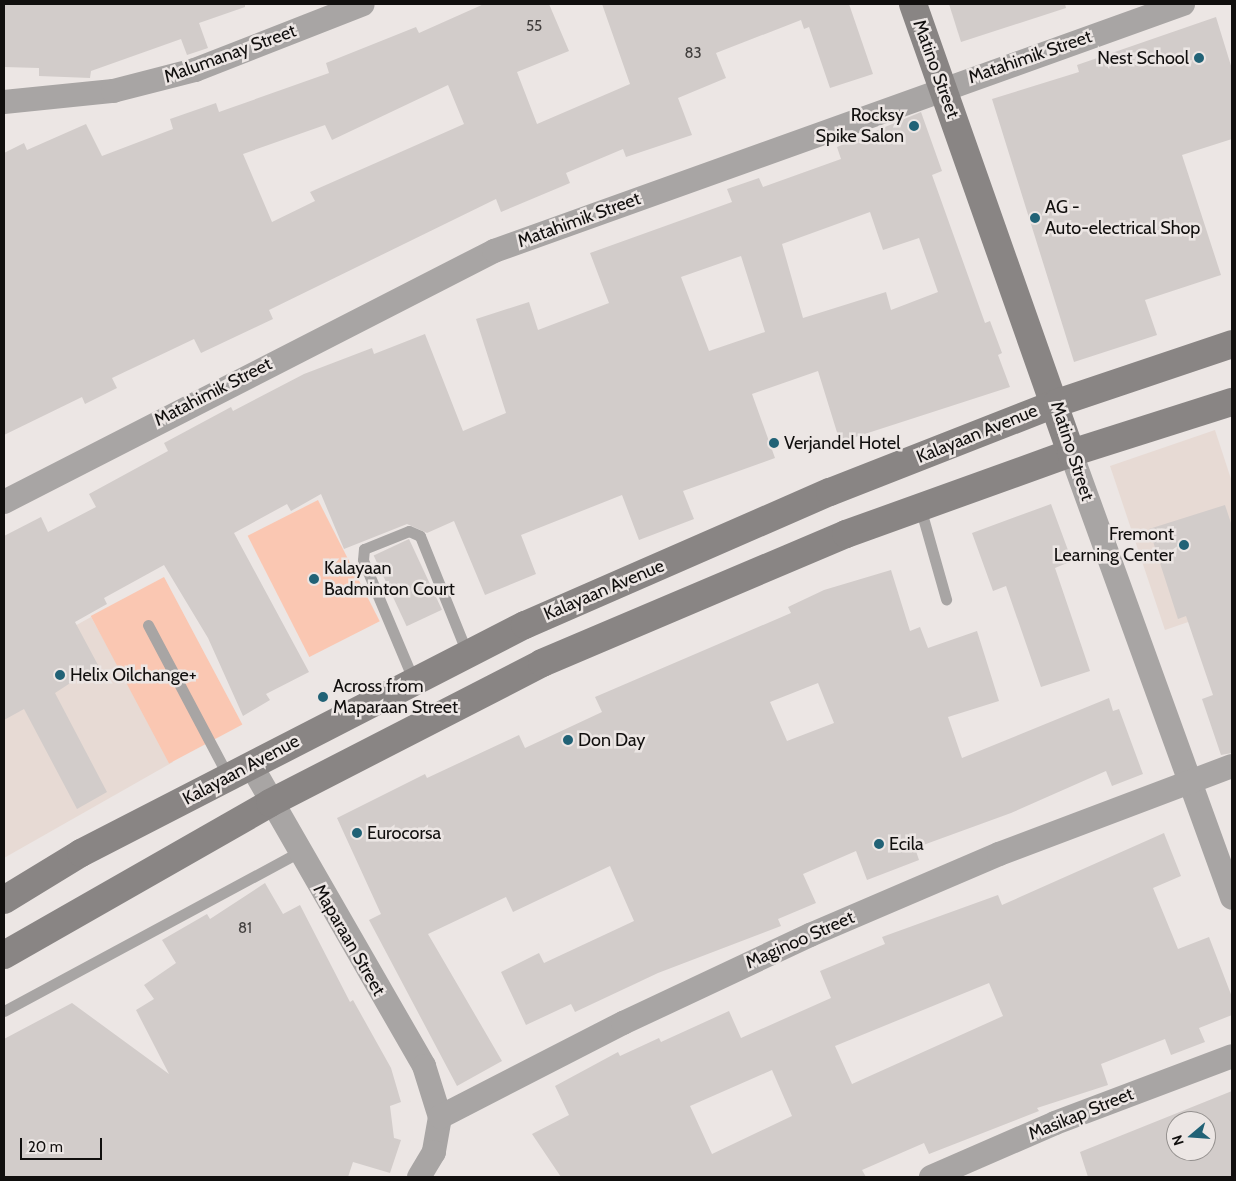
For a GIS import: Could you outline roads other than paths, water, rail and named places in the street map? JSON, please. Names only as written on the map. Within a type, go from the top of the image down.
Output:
[{"type":"main road","name":"Matino Street","points":[[913,4],[1057,403],[1071,453]]},
{"type":"main road","name":"Kalayaan Avenue","points":[[4,900],[81,853],[467,653],[830,492],[1057,403],[1232,344]]},
{"type":"main road","points":[[4,955],[270,803],[542,664],[846,534],[1071,453],[1232,402]]},
{"type":"street","name":"Malumanay Street","points":[[4,102],[113,91],[195,70],[363,4]]},
{"type":"street","name":"Matahimik Street","points":[[4,502],[494,250],[942,88],[1183,4]]},
{"type":"street","name":"Matino Street","points":[[1071,453],[1191,780],[1232,898]]},
{"type":"street","name":"Maginoo Street","points":[[440,1117],[810,935],[999,854],[1232,766]]},
{"type":"street","name":"Maparaan Street","points":[[239,771],[270,803],[424,1066],[440,1117]]},
{"type":"street","name":"Masikap Street","points":[[931,1177],[1055,1123],[1232,1056]]},
{"type":"street","points":[[420,1177],[434,1152],[440,1117]]},
{"type":"lane","points":[[920,507],[946,599]]},
{"type":"lane","points":[[413,680],[363,560],[364,549],[409,532],[420,536],[467,653]]},
{"type":"lane","points":[[148,625],[239,771]]},
{"type":"lane","points":[[4,1011],[298,853]]},
{"type":"place","name":"Nest School","points":[[1199,58]]},
{"type":"place","name":"Rocksy Spike Salon","points":[[914,126]]},
{"type":"place","name":"AG - Auto-electrical Shop","points":[[1035,218]]},
{"type":"place","name":"Verjandel Hotel","points":[[774,443]]},
{"type":"place","name":"Fremont Learning Center","points":[[1184,545]]},
{"type":"place","name":"Kalayaan Badminton Court","points":[[314,579]]},
{"type":"place","name":"Helix Oilchange+","points":[[60,675]]},
{"type":"place","name":"Across from Maparaan Street","points":[[323,697]]},
{"type":"place","name":"Don Day","points":[[568,740]]},
{"type":"place","name":"Eurocorsa","points":[[357,833]]},
{"type":"place","name":"Ecila","points":[[879,844]]}]
